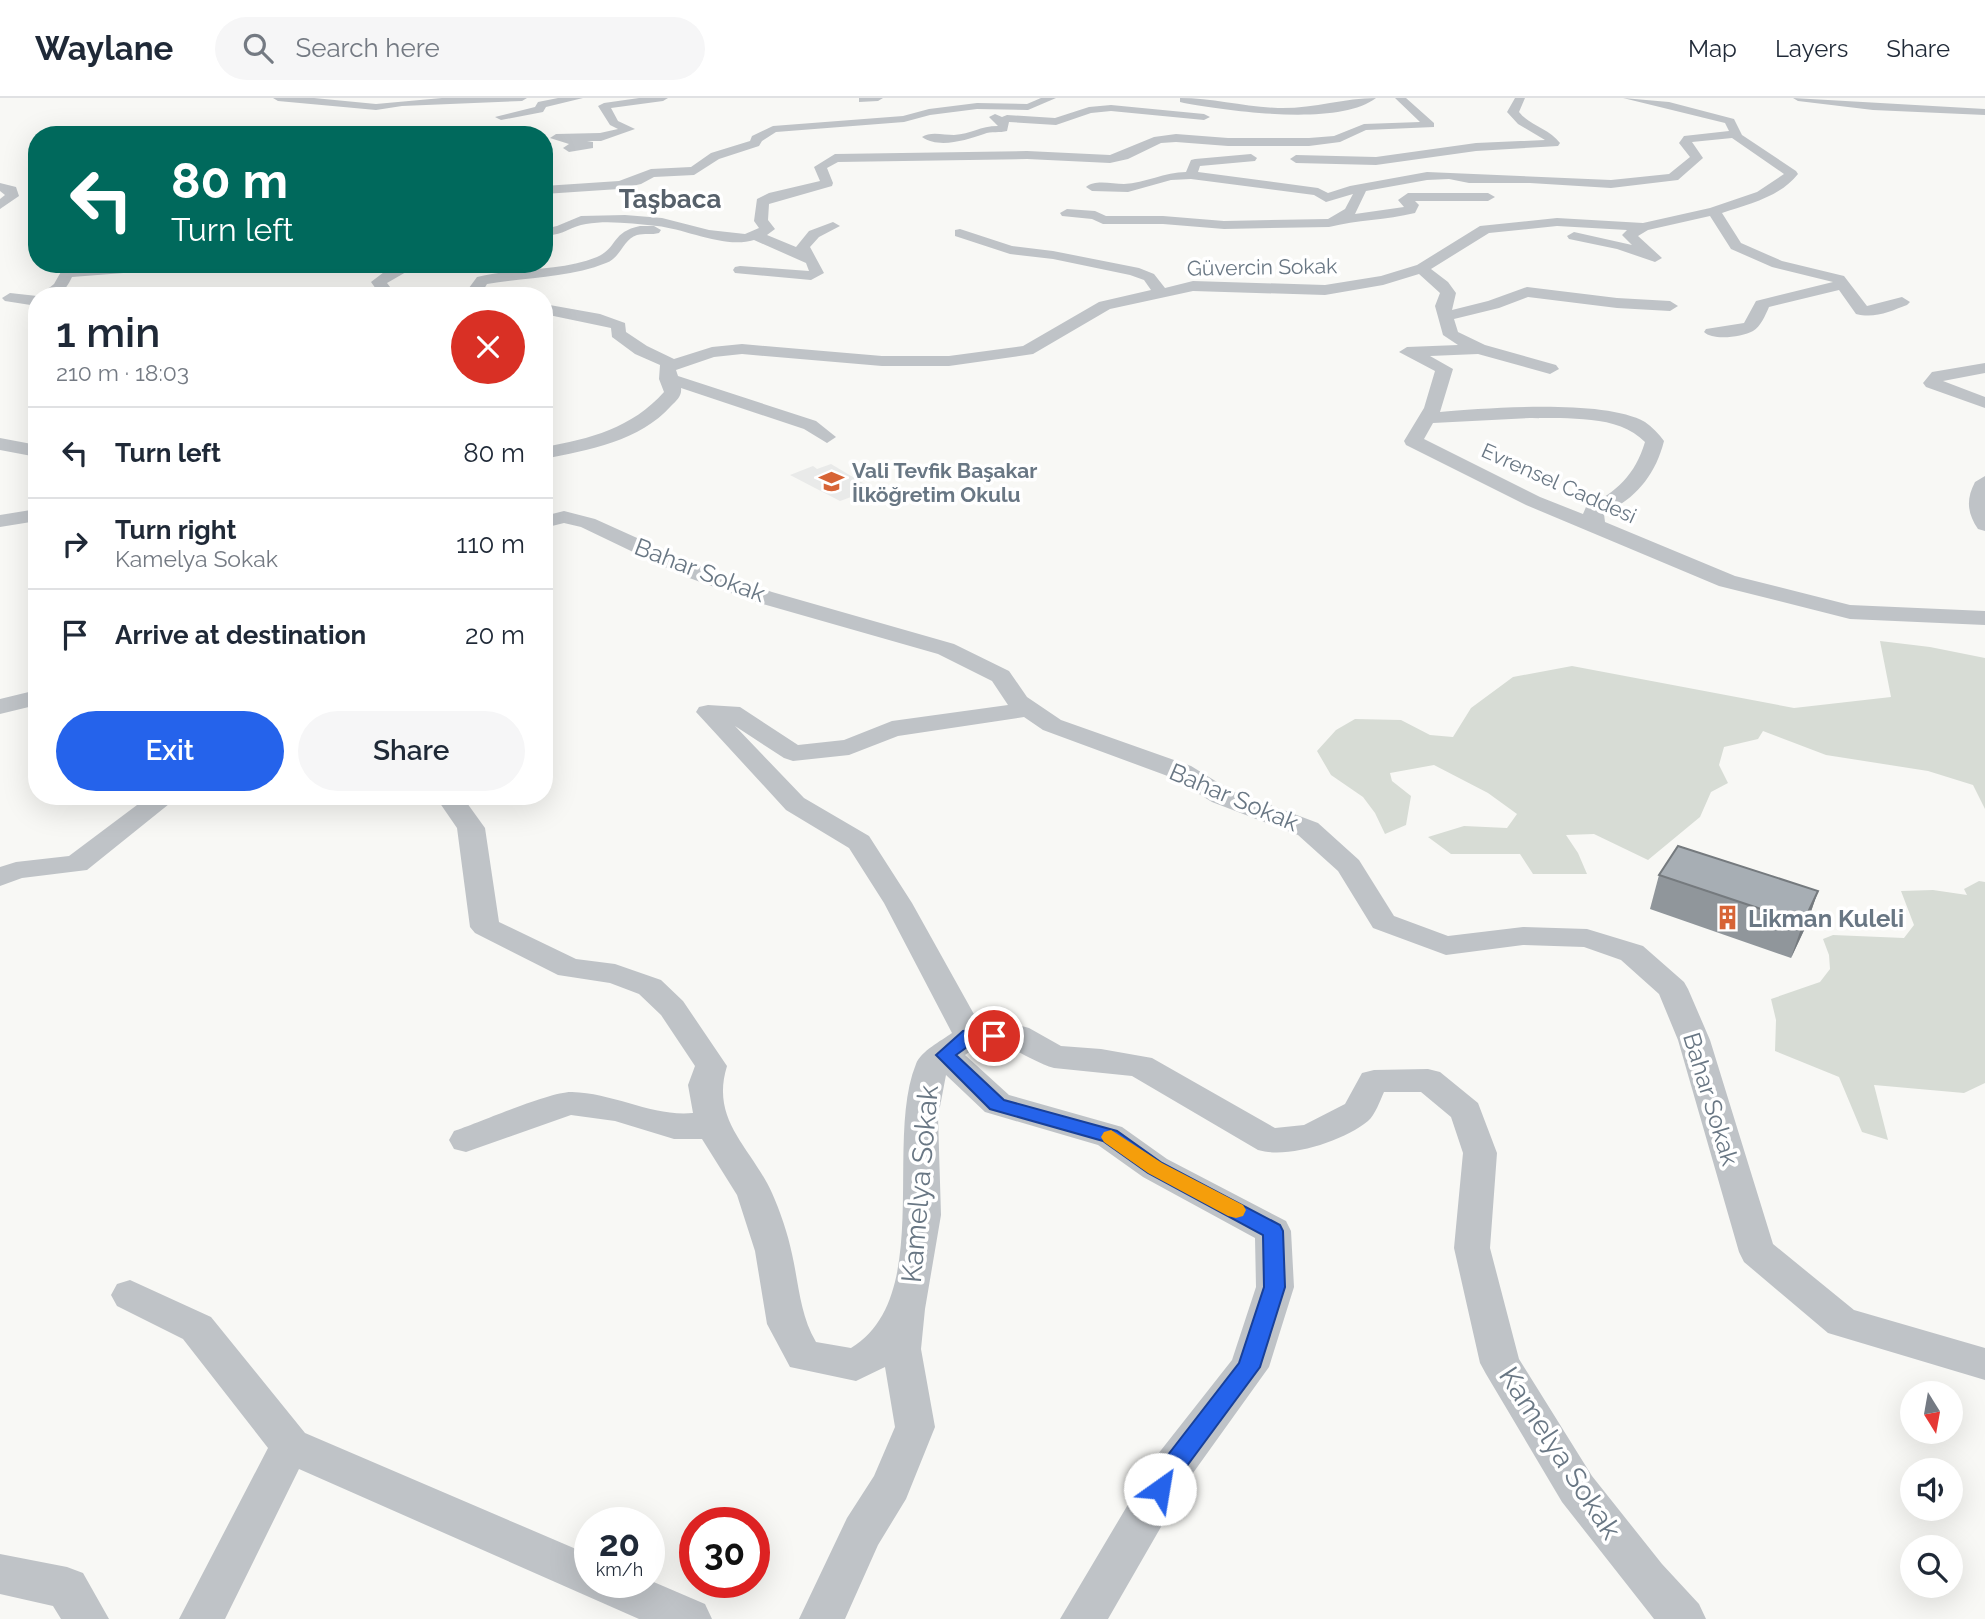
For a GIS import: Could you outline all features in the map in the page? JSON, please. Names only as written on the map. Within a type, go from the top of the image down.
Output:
[{"type":"street","points":[[278,98],[376,107],[402,103],[522,98]]},
{"type":"street","points":[[486,118],[539,110],[542,104],[578,98]]},
{"type":"street","points":[[569,148],[589,145],[556,138],[601,137],[629,130],[614,123],[604,106],[663,98]]},
{"type":"street","points":[[863,100],[877,98]]},
{"type":"street","points":[[1131,98],[1154,99]]},
{"type":"street","points":[[1174,100],[1251,111],[1311,111],[1338,109],[1371,98]]},
{"type":"street","points":[[553,270],[578,268],[606,259],[613,253],[621,237],[631,231],[751,237],[768,229],[761,220],[762,202],[767,196],[809,190],[827,183],[820,167],[835,158],[1027,155],[1095,160],[1124,156],[1158,140],[1176,138],[1228,142],[1309,142],[1336,139],[1364,127],[1430,125],[1400,98]]},
{"type":"street","points":[[1286,159],[1376,161],[1476,147],[1554,143],[1551,137],[1517,121],[1513,112],[1520,98]]},
{"type":"street","name":"Güvercin Sokak","points":[[669,371],[712,352],[742,349],[882,361],[949,361],[1027,350],[1105,305],[1193,286],[1325,290],[1383,280],[1422,268],[1485,229],[1557,222],[1643,227],[1714,211],[1762,195],[1792,174],[1734,132],[1730,121],[1706,113],[1628,98]]},
{"type":"street","points":[[1798,98],[1873,107],[1985,112]]},
{"type":"street","points":[[1959,98],[1985,99]]},
{"type":"street","points":[[553,189],[619,185],[636,181],[651,173],[694,171],[715,156],[755,143],[755,139],[773,129],[828,127],[977,106],[1028,107],[1049,100],[1065,99]]},
{"type":"street","points":[[915,116],[912,119],[955,116],[1056,122],[1089,110],[1111,108],[1204,117]]},
{"type":"street","points":[[925,136],[957,138],[976,134],[983,129],[1003,129],[1004,123],[995,117]]},
{"type":"street","points":[[1689,126],[1734,132]]},
{"type":"street","points":[[1092,187],[1128,188],[1170,176],[1194,174],[1261,186],[1318,192],[1326,198],[1350,190],[1427,176],[1449,175],[1506,181],[1530,178],[1611,184],[1673,177],[1697,158],[1685,143],[1688,139],[1734,132]]},
{"type":"street","points":[[1194,174],[1195,163],[1231,158],[1267,158]]},
{"type":"street","points":[[1241,189],[1261,186],[1282,178]]},
{"type":"street","points":[[0,187],[12,190],[12,196],[0,205]]},
{"type":"street","points":[[1344,218],[1357,204],[1360,191],[1350,190]]},
{"type":"street","points":[[1067,213],[1095,215],[1102,220],[1163,220],[1224,225],[1329,223],[1344,218],[1375,217],[1410,210],[1412,205],[1405,200],[1408,197],[1470,195],[1503,198]]},
{"type":"street","points":[[1714,211],[1736,246],[1777,264],[1839,279],[1863,311],[1876,312],[1902,302]]},
{"type":"street","points":[[553,229],[561,230],[581,220],[625,219],[662,222],[709,234],[771,240],[812,260],[817,274],[811,276]]},
{"type":"street","points":[[807,257],[803,246],[814,234],[833,226]]},
{"type":"street","points":[[1574,236],[1621,246],[1655,258],[1629,235],[1643,227]]},
{"type":"street","points":[[960,233],[1010,250],[1054,255],[1134,271],[1149,277],[1161,293]]},
{"type":"street","points":[[1422,268],[1429,276],[1444,284],[1448,293],[1443,306],[1451,335],[1479,349],[1550,369]]},
{"type":"street","points":[[740,270],[766,270],[827,280]]},
{"type":"street","points":[[383,287],[379,282],[392,273]]},
{"type":"street","points":[[477,287],[482,280],[518,273]]},
{"type":"street","points":[[1712,332],[1744,330],[1756,321],[1762,304],[1843,284]]},
{"type":"street","points":[[1445,316],[1493,305],[1527,292],[1617,303],[1670,306]]},
{"type":"street","points":[[10,298],[28,301]]},
{"type":"street","points":[[553,311],[600,319],[619,326],[618,334],[669,371],[709,390],[810,425],[827,437]]},
{"type":"street","name":"Evrensel Caddesi","points":[[1479,349],[1408,352],[1444,369],[1433,408],[1413,441],[1533,501],[1645,545],[1727,582],[1850,612],[1985,618]]},
{"type":"street","points":[[1985,368],[1938,376],[1932,383],[1985,403]]},
{"type":"street","points":[[553,452],[607,437],[648,419],[673,393],[669,371]]},
{"type":"street","points":[[1425,418],[1517,412],[1597,418],[1637,425],[1655,441],[1645,472],[1618,500],[1593,511],[1596,526]]},
{"type":"street","points":[[0,443],[28,450]]},
{"type":"street","points":[[1985,482],[1977,497],[1981,519],[1985,525]]},
{"type":"street","points":[[0,522],[28,517]]},
{"type":"street","name":"Bahar Sokak","points":[[553,520],[564,517],[589,523],[689,570],[764,597],[946,649],[1001,676],[1018,702],[1052,725],[1182,772],[1221,796],[1308,829],[1349,866],[1383,922],[1446,946],[1523,936],[1587,938],[1632,953],[1673,989],[1694,1040],[1757,1252],[1842,1322],[1985,1364]]},
{"type":"street","points":[[0,707],[28,699]]},
{"type":"street","points":[[1029,709],[892,729],[849,747],[793,753],[731,712],[708,712],[795,804],[859,842],[898,903],[957,1045],[997,1104],[1110,1136],[1155,1168],[1273,1231],[1275,1287],[1249,1367],[1172,1467],[1083,1619]]},
{"type":"street","points":[[0,877],[16,870],[76,864],[154,805]]},
{"type":"street","points":[[454,805],[471,828],[485,927],[569,968],[615,974],[650,987],[672,1008],[711,1066],[705,1085],[713,1128],[754,1193],[773,1251],[786,1324],[804,1356],[856,1365],[883,1349],[906,1309]]},
{"type":"street","name":"Kamelya Sokak","points":[[822,1619],[862,1532],[891,1486],[915,1427],[902,1349],[906,1309],[923,1215],[921,1117],[932,1064],[957,1045],[1018,1036],[1054,1057],[1140,1066],[1270,1141],[1311,1136],[1357,1112],[1374,1081],[1427,1080],[1466,1111],[1480,1153],[1472,1248],[1500,1363],[1577,1489],[1646,1578],[1683,1619]]},
{"type":"street","points":[[466,1140],[569,1103],[616,1109],[674,1127],[693,1125],[713,1128]]},
{"type":"street","points":[[130,1296],[197,1328],[290,1447],[574,1569]]},
{"type":"street","points":[[202,1619],[290,1447]]},
{"type":"street","points":[[0,1574],[67,1588],[86,1619]]},
{"type":"street","points":[[640,1598],[689,1619]]},
{"type":"shaded area","name":"Vali Tevfik Başakar İlköğretim Okulu","points":[[831,464],[873,489],[840,501],[790,475],[813,466],[817,469]]},
{"type":"shaded area","points":[[1880,641],[1985,658],[1985,809],[1973,785],[1928,771],[1826,755],[1763,731],[1758,739],[1724,747],[1719,765],[1728,783],[1711,792],[1700,817],[1648,860],[1594,834],[1566,835],[1587,874],[1533,874],[1520,854],[1451,854],[1428,837],[1464,826],[1507,828],[1517,814],[1488,793],[1434,765],[1390,773],[1392,781],[1411,796],[1406,825],[1385,834],[1375,813],[1363,797],[1331,775],[1317,751],[1336,730],[1355,719],[1401,720],[1430,735],[1453,737],[1471,708],[1513,677],[1572,666],[1794,708],[1891,697]]},
{"type":"shaded area","points":[[1979,881],[1985,882],[1985,1083],[1964,1093],[1874,1085],[1888,1140],[1862,1132],[1839,1077],[1775,1051],[1776,1020],[1771,999],[1820,982],[1830,969],[1829,955],[1823,939],[1833,935],[1904,938],[1914,925],[1901,891],[1933,890],[1967,895],[1964,889]]},
{"type":"building","points":[[1678,846],[1818,891],[1803,923],[1659,875]]},
{"type":"slow traffic","points":[[1111,1137],[1155,1168],[1236,1210]]},
{"type":"place","name":"Vali Tevfik Başakar İlköğretim Okulu","points":[[832,482]]},
{"type":"place","name":"Likman Kuleli","points":[[1728,918]]},
{"type":"district","name":"Taşbaca","points":[[670,199]]},
{"type":"route","points":[[994,1036],[970,1036],[945,1055],[997,1104],[1110,1136],[1155,1168],[1273,1231],[1275,1287],[1249,1367],[1172,1467],[1160,1489]]}]
